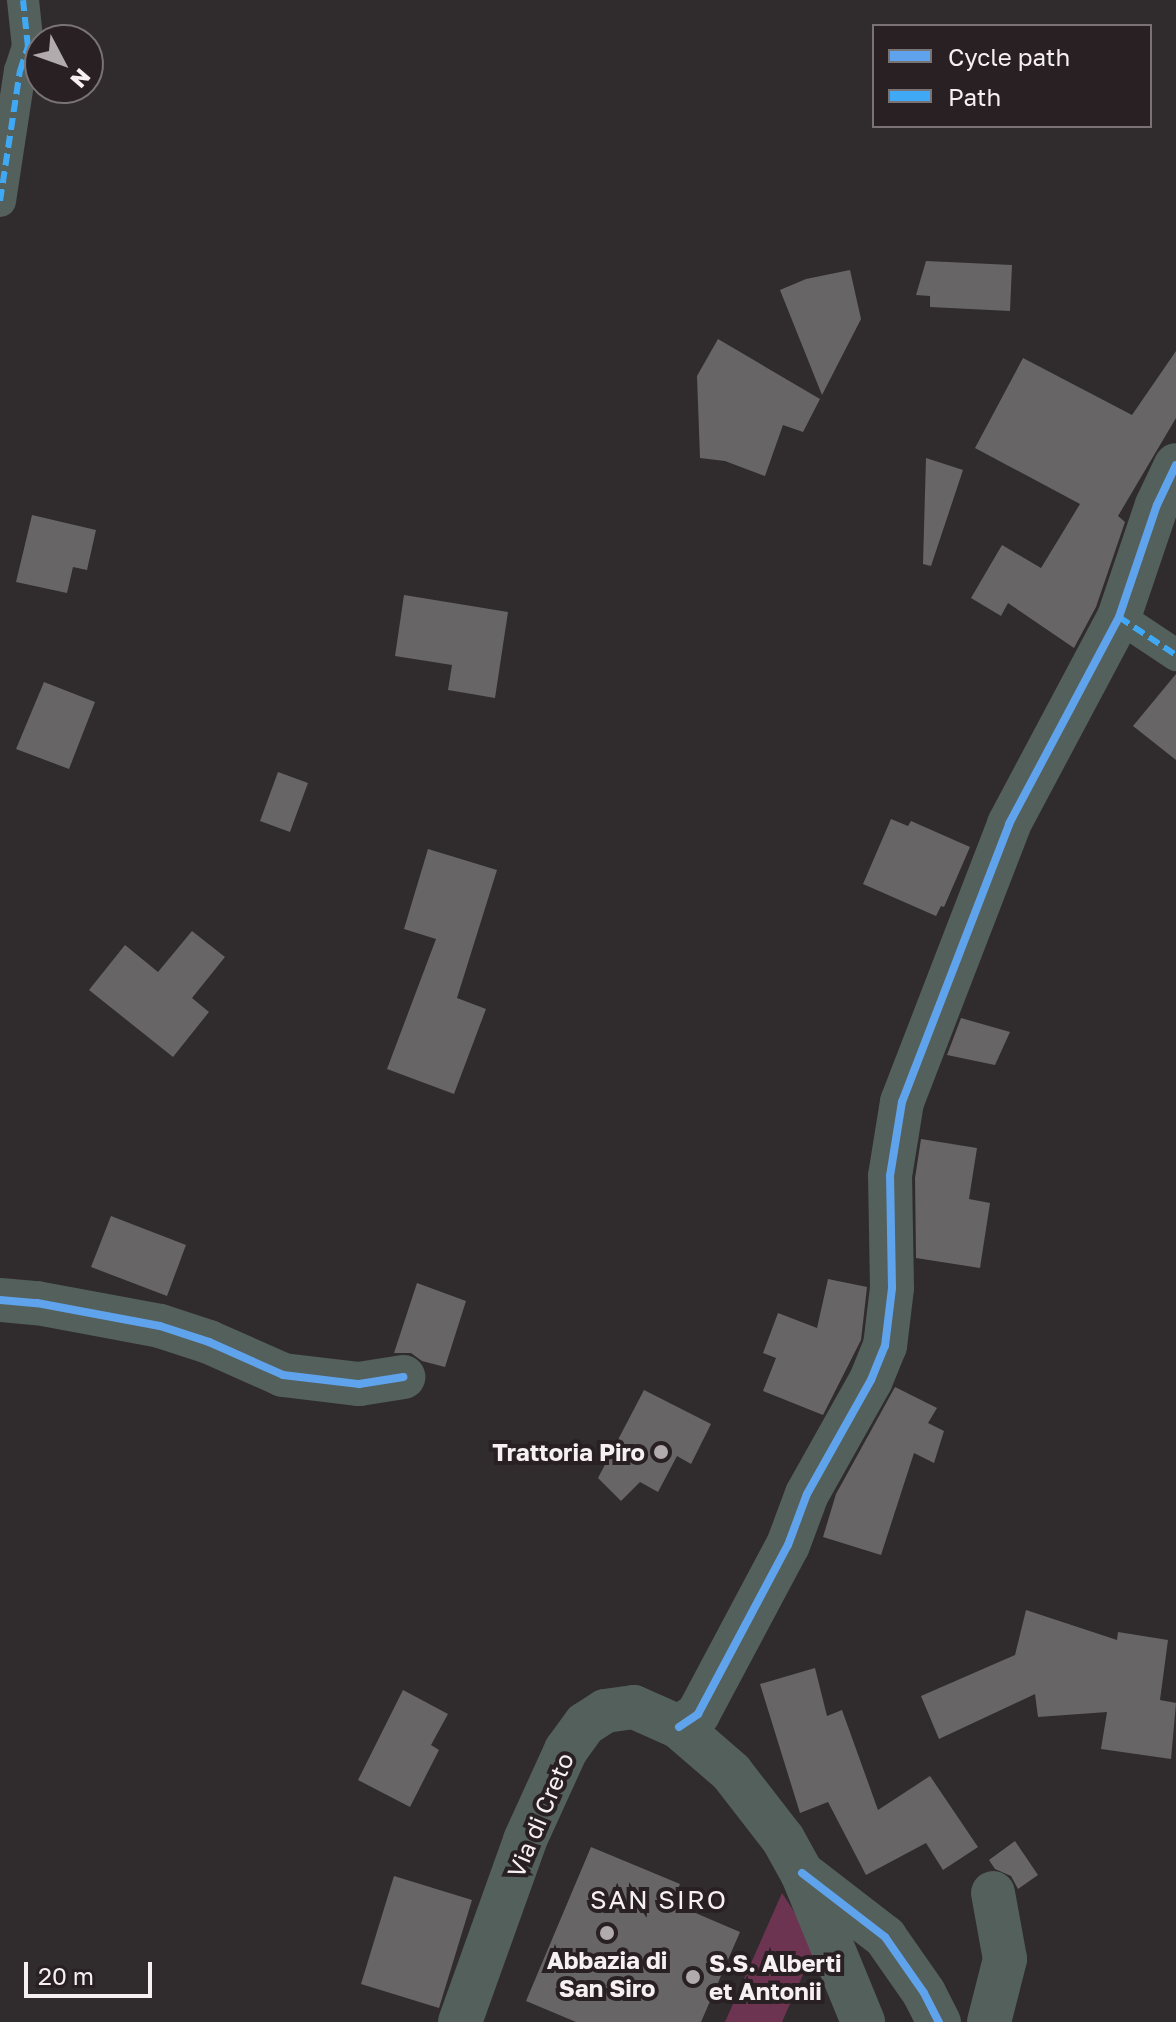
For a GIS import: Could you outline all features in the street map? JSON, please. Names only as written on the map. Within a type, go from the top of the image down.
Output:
[{"type":"street","points":[[0,201],[20,71],[28,47],[23,0]]},
{"type":"street","points":[[679,1727],[698,1714],[788,1545],[807,1494],[880,1357],[892,1288],[890,1176],[902,1102],[1009,824],[1119,617],[1157,505],[1176,465]]},
{"type":"street","points":[[1119,617],[1176,655]]},
{"type":"street","points":[[0,1300],[37,1303],[160,1326],[209,1342],[283,1375],[359,1384],[403,1377]]},
{"type":"street","name":"Via di Creto","points":[[460,2022],[525,1840],[566,1750],[585,1724],[605,1711],[634,1707],[679,1727],[731,1772],[783,1839],[802,1873],[863,2022]]},
{"type":"street","points":[[802,1873],[885,1937],[924,1993],[939,2022]]},
{"type":"street","points":[[989,2022],[1005,1959],[993,1893]]},
{"type":"shaded area","points":[[782,1893],[816,1945],[782,2022],[725,2022]]},
{"type":"building","points":[[926,261],[1012,265],[1010,311],[930,307],[930,296],[916,295]]},
{"type":"building","points":[[850,270],[861,319],[822,395],[780,290],[806,279]]},
{"type":"building","points":[[718,339],[820,399],[803,432],[783,425],[765,476],[725,461],[700,458],[697,376]]},
{"type":"building","points":[[1176,351],[1176,418],[1118,516],[1125,522],[1096,607],[1074,648],[1008,603],[1001,616],[971,598],[1002,545],[1041,568],[1080,504],[975,448],[1023,358],[1132,415]]},
{"type":"building","points":[[926,458],[963,470],[931,566],[923,564]]},
{"type":"building","points":[[32,515],[96,530],[87,570],[73,567],[67,593],[16,582]]},
{"type":"building","points":[[404,595],[508,612],[495,698],[448,690],[452,665],[395,656]]},
{"type":"building","points":[[1176,674],[1176,760],[1133,726]]},
{"type":"building","points":[[44,682],[95,702],[69,769],[16,749]]},
{"type":"building","points":[[278,772],[308,783],[290,832],[260,821]]},
{"type":"building","points":[[891,819],[908,826],[911,821],[970,847],[944,907],[941,906],[936,916],[863,884]]},
{"type":"building","points":[[428,849],[497,870],[457,998],[486,1009],[454,1094],[387,1069],[436,939],[404,929]]},
{"type":"building","points":[[192,931],[225,957],[192,998],[209,1012],[173,1057],[89,990],[125,945],[158,972]]},
{"type":"building","points":[[961,1018],[1010,1032],[995,1065],[947,1055]]},
{"type":"building","points":[[921,1139],[977,1148],[969,1199],[990,1203],[980,1268],[916,1258],[915,1178]]},
{"type":"building","points":[[111,1216],[186,1245],[167,1296],[91,1267]]},
{"type":"building","points":[[828,1279],[867,1287],[861,1340],[823,1415],[763,1391],[776,1358],[763,1353],[778,1313],[817,1328]]},
{"type":"building","points":[[417,1283],[466,1301],[445,1367],[422,1361],[411,1353],[394,1353]]},
{"type":"building","points":[[895,1387],[937,1408],[928,1423],[944,1431],[934,1463],[914,1453],[881,1555],[823,1537],[836,1494]]},
{"type":"building","points":[[644,1390],[711,1424],[691,1464],[677,1456],[658,1492],[640,1482],[621,1501],[598,1478]]},
{"type":"building","points":[[1026,1610],[1117,1640],[1118,1632],[1168,1640],[1160,1700],[1176,1703],[1171,1759],[1101,1749],[1107,1712],[1038,1717],[1035,1694],[939,1739],[921,1696],[1015,1655]]},
{"type":"building","points":[[815,1668],[827,1716],[842,1710],[878,1810],[930,1776],[978,1847],[943,1870],[926,1843],[866,1875],[828,1802],[800,1813],[760,1684]]},
{"type":"building","points":[[403,1690],[448,1714],[431,1745],[439,1750],[410,1807],[358,1780]]},
{"type":"building","points":[[1015,1841],[1038,1875],[1018,1889],[1011,1876],[995,1869],[989,1860]]},
{"type":"building","name":"Abbazia di San Siro","points":[[591,1847],[680,1884],[672,1903],[740,1932],[701,2022],[576,2022],[526,2001]]},
{"type":"building","points":[[394,1876],[472,1900],[439,2008],[361,1984]]},
{"type":"marked path","points":[[0,201],[20,71],[28,47],[23,0]]},
{"type":"marked path","points":[[1119,617],[1176,655]]},
{"type":"cycle path","points":[[679,1727],[698,1714],[788,1545],[807,1494],[871,1380],[885,1346],[892,1288],[890,1176],[902,1102],[1009,824],[1119,617],[1157,505],[1176,465]]},
{"type":"cycle path","points":[[0,1300],[37,1303],[160,1326],[209,1342],[283,1375],[359,1384],[403,1377]]},
{"type":"cycle path","points":[[802,1873],[885,1937],[924,1993],[939,2022]]},
{"type":"place","name":"Trattoria Piro","points":[[661,1452]]},
{"type":"place","name":"Abbazia di San Siro","points":[[607,1933]]},
{"type":"place","name":"S.S. Alberti et Antonii","points":[[693,1977]]},
{"type":"district","name":"SAN SIRO","points":[[659,1900]]}]
